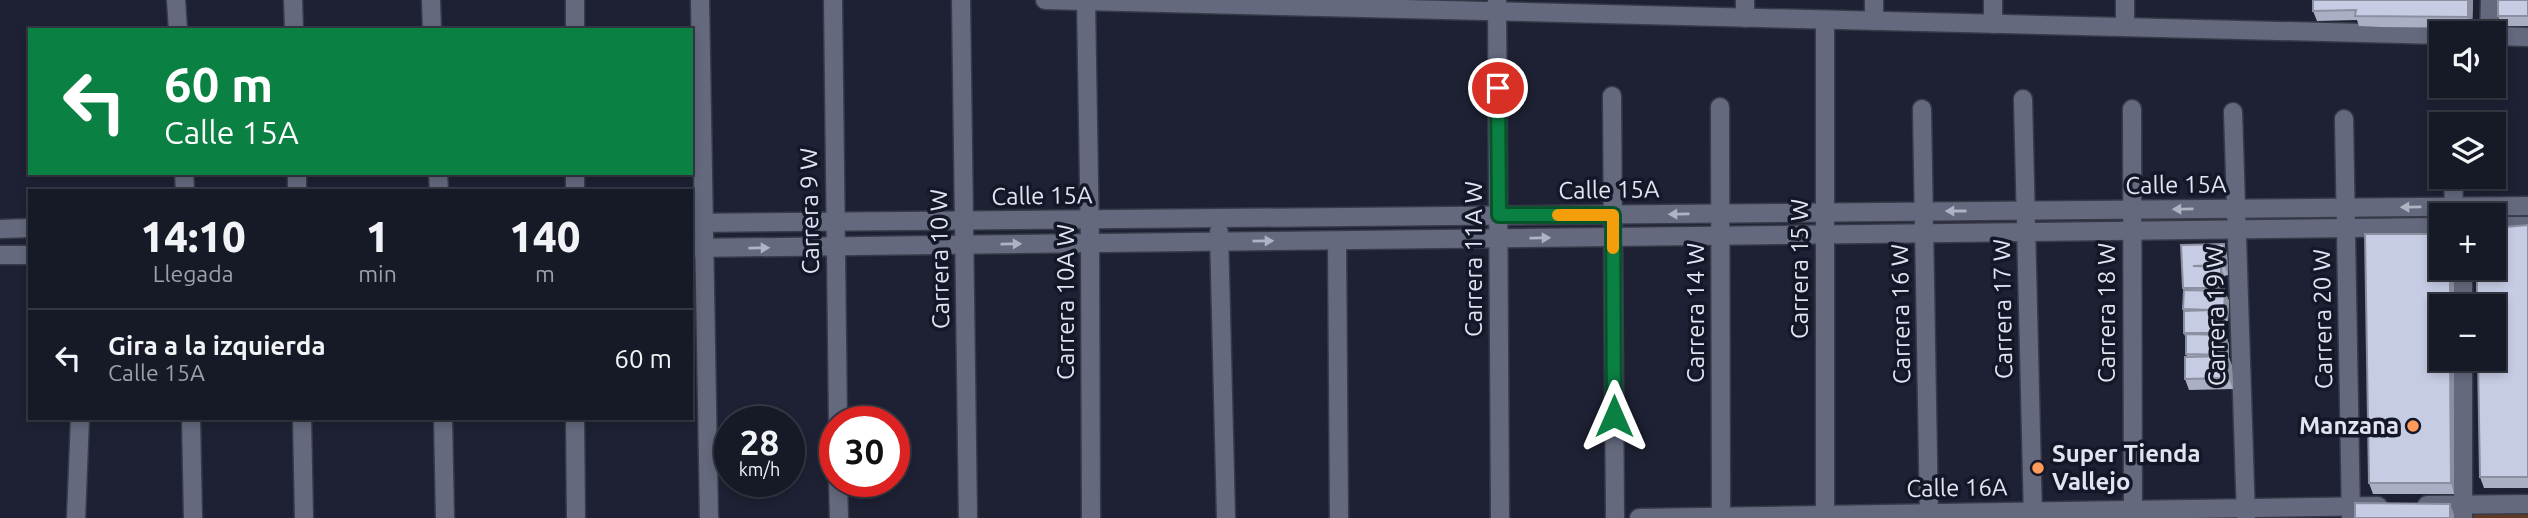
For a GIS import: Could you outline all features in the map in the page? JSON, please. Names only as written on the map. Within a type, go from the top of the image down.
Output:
[{"type":"street","points":[[176,0],[178,28]]},
{"type":"street","points":[[293,0],[294,28]]},
{"type":"street","points":[[431,0],[432,28]]},
{"type":"street","points":[[575,0],[575,28]]},
{"type":"street","points":[[701,0],[698,248],[709,518]]},
{"type":"street","name":"Carrera 9 W","points":[[833,0],[838,406]]},
{"type":"street","name":"Carrera 10 W","points":[[961,0],[968,518]]},
{"type":"street","points":[[1045,0],[1745,9],[1825,20],[2429,35]]},
{"type":"street","points":[[1874,0],[1874,21]]},
{"type":"street","points":[[1993,0],[1993,24]]},
{"type":"street","points":[[2125,0],[2125,27]]},
{"type":"street","points":[[2489,21],[2490,0]]},
{"type":"street","name":"Carrera 10A W","points":[[1086,1],[1091,518]]},
{"type":"street","name":"Carrera 11A W","points":[[1497,6],[1500,518]]},
{"type":"street","name":"Carrera 15 W","points":[[1825,20],[1825,517]]},
{"type":"street","points":[[2506,36],[2528,37]]},
{"type":"street","points":[[1612,96],[1615,518]]},
{"type":"street","name":"Carrera 17 W","points":[[2023,99],[2033,515]]},
{"type":"street","name":"Carrera 14 W","points":[[1720,107],[1721,517]]},
{"type":"street","name":"Carrera 18 W","points":[[2132,108],[2133,514]]},
{"type":"street","name":"Carrera 16 W","points":[[1922,109],[1929,516]]},
{"type":"street","name":"Carrera 19 W","points":[[2233,112],[2246,513]]},
{"type":"street","name":"Carrera 20 W","points":[[2344,120],[2351,512]]},
{"type":"street","name":"Calle 15A","points":[[2506,208],[2528,206]]},
{"type":"street","name":"Calle 15A","points":[[698,223],[2345,207],[2429,210]]},
{"type":"street","points":[[1363,217],[1363,240]]},
{"type":"street","points":[[1219,218],[1226,518]]},
{"type":"street","points":[[2506,226],[2528,226]]},
{"type":"street","name":"Calle 15A","points":[[698,248],[2429,227]]},
{"type":"street","points":[[0,229],[28,228]]},
{"type":"street","points":[[1337,241],[1339,518]]},
{"type":"street","points":[[0,255],[28,255]]},
{"type":"street","points":[[2463,371],[2463,511]]},
{"type":"street","points":[[76,518],[79,420]]},
{"type":"street","points":[[191,420],[193,518]]},
{"type":"street","points":[[302,420],[304,518]]},
{"type":"street","points":[[443,420],[445,518]]},
{"type":"street","points":[[575,420],[576,518]]},
{"type":"street","points":[[838,497],[839,518]]},
{"type":"street","name":"Calle 16A","points":[[1639,518],[2351,512],[2407,506],[2463,511],[2528,504]]},
{"type":"shaded area","points":[[2470,510],[2528,511],[2528,518],[2470,518]]},
{"type":"building","points":[[2313,0],[2468,0],[2468,17],[2355,16],[2356,10],[2313,11]]},
{"type":"building","points":[[2498,0],[2528,0],[2528,16],[2498,16]]},
{"type":"building","points":[[2528,225],[2528,477],[2480,477],[2478,371],[2506,371],[2506,294],[2477,294],[2477,280],[2506,280],[2506,227]]},
{"type":"building","name":"Manzana","points":[[2365,234],[2429,234],[2429,280],[2450,280],[2450,294],[2429,294],[2429,371],[2450,371],[2451,483],[2369,483]]},
{"type":"building","points":[[2224,244],[2224,265],[2193,266],[2221,267],[2221,288],[2183,288],[2181,245]]},
{"type":"building","points":[[2184,290],[2225,291],[2224,311],[2218,310],[2218,333],[2184,333],[2184,311],[2212,310],[2183,309]]},
{"type":"building","points":[[2186,334],[2226,335],[2225,355],[2186,354]]},
{"type":"building","points":[[2228,356],[2229,378],[2185,379],[2185,357]]},
{"type":"building","points":[[2355,503],[2450,504],[2450,518],[2355,518]]},
{"type":"slow traffic","points":[[1558,215],[1613,215],[1613,248]]},
{"type":"place","name":"Manzana","points":[[2413,426]]},
{"type":"place","name":"Super Tienda Vallejo","points":[[2038,468]]},
{"type":"route","points":[[1498,88],[1499,215],[1613,215],[1614,416]]}]
